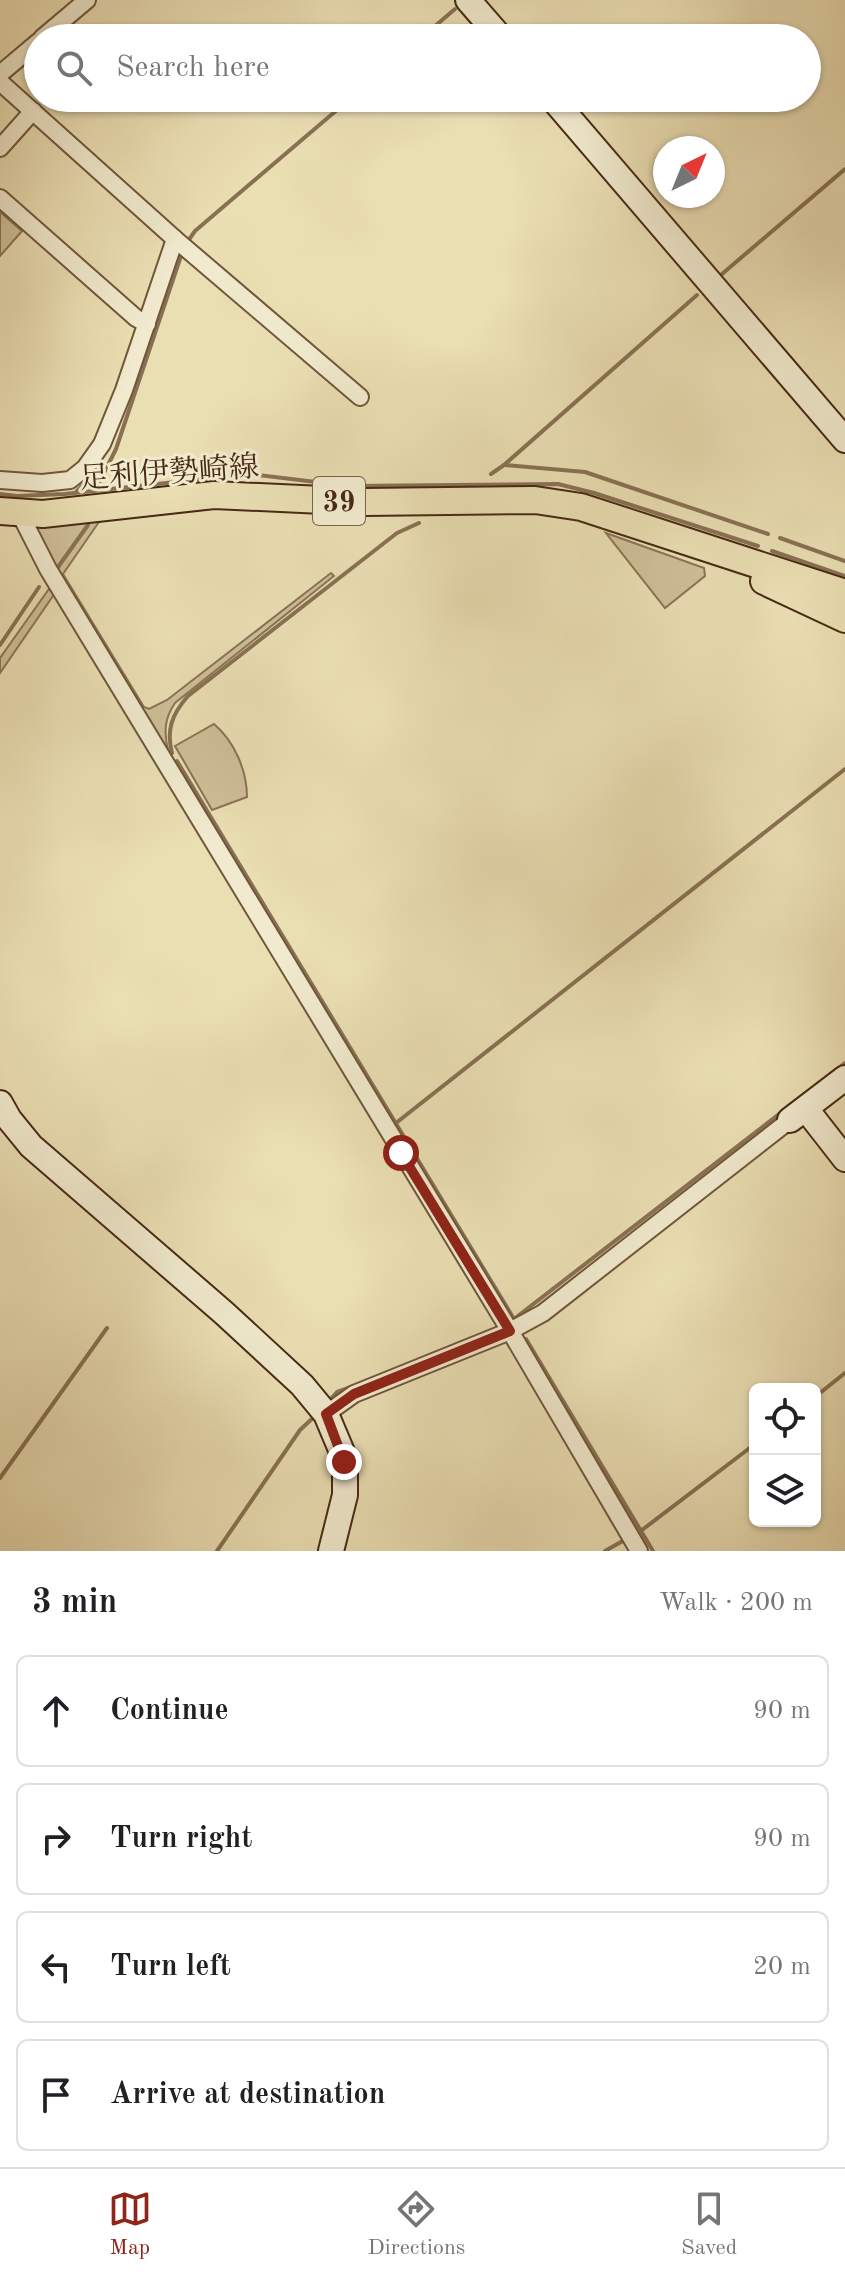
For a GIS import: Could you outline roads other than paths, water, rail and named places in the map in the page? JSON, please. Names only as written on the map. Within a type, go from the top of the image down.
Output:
[{"type":"main road","name":"足利伊勢崎線","points":[[10,513],[73,511],[214,495],[365,502],[535,500],[581,507],[845,593]]},
{"type":"main road","name":"足利伊勢崎線","points":[[674,538],[845,619]]},
{"type":"street","points":[[59,24],[87,0]]},
{"type":"street","points":[[468,0],[489,24]]},
{"type":"street","points":[[0,74],[24,54]]},
{"type":"street","points":[[0,82],[24,103]]},
{"type":"street","points":[[0,148],[32,112]]},
{"type":"street","points":[[34,112],[175,239],[360,397]]},
{"type":"street","points":[[564,112],[845,440]]},
{"type":"street","points":[[0,198],[136,318],[147,324]]},
{"type":"street","points":[[0,480],[62,482],[70,480],[85,468],[102,444],[175,239]]},
{"type":"street","points":[[10,513],[48,569],[510,1331],[639,1551]]},
{"type":"street","points":[[326,1414],[354,1394],[510,1331],[543,1313],[845,1078]]},
{"type":"street","points":[[0,1103],[31,1146],[224,1313],[302,1385],[326,1414],[342,1452],[345,1474],[345,1495],[331,1551]]},
{"type":"street","points":[[798,1115],[845,1159]]},
{"type":"waterway","points":[[437,24],[455,9]]},
{"type":"waterway","points":[[188,241],[195,231],[335,112]]},
{"type":"waterway","points":[[722,274],[845,169]]},
{"type":"waterway","points":[[100,481],[116,449],[182,253]]},
{"type":"waterway","points":[[491,474],[697,295]]},
{"type":"waterway","points":[[504,465],[585,472],[768,534]]},
{"type":"waterway","points":[[76,492],[93,475],[102,472]]},
{"type":"waterway","points":[[0,494],[65,494],[249,474],[349,486],[558,484],[758,546]]},
{"type":"waterway","points":[[172,753],[172,723],[188,696],[397,533],[419,523]]},
{"type":"waterway","points":[[58,567],[88,525]]},
{"type":"waterway","points":[[780,538],[845,561]]},
{"type":"waterway","points":[[772,551],[845,576]]},
{"type":"waterway","points":[[0,645],[39,587]]},
{"type":"waterway","points":[[177,761],[514,1319],[783,1111]]},
{"type":"waterway","points":[[396,1123],[845,769]]},
{"type":"waterway","points":[[822,1081],[845,1063]]},
{"type":"waterway","points":[[0,1478],[107,1328]]},
{"type":"waterway","points":[[526,1339],[653,1551]]},
{"type":"waterway","points":[[821,1392],[845,1373]]},
{"type":"waterway","points":[[328,1402],[337,1392],[354,1386]]},
{"type":"waterway","points":[[217,1551],[300,1430],[316,1415]]},
{"type":"waterway","points":[[642,1530],[749,1449]]},
{"type":"waterway","points":[[605,1551],[628,1538]]}]
